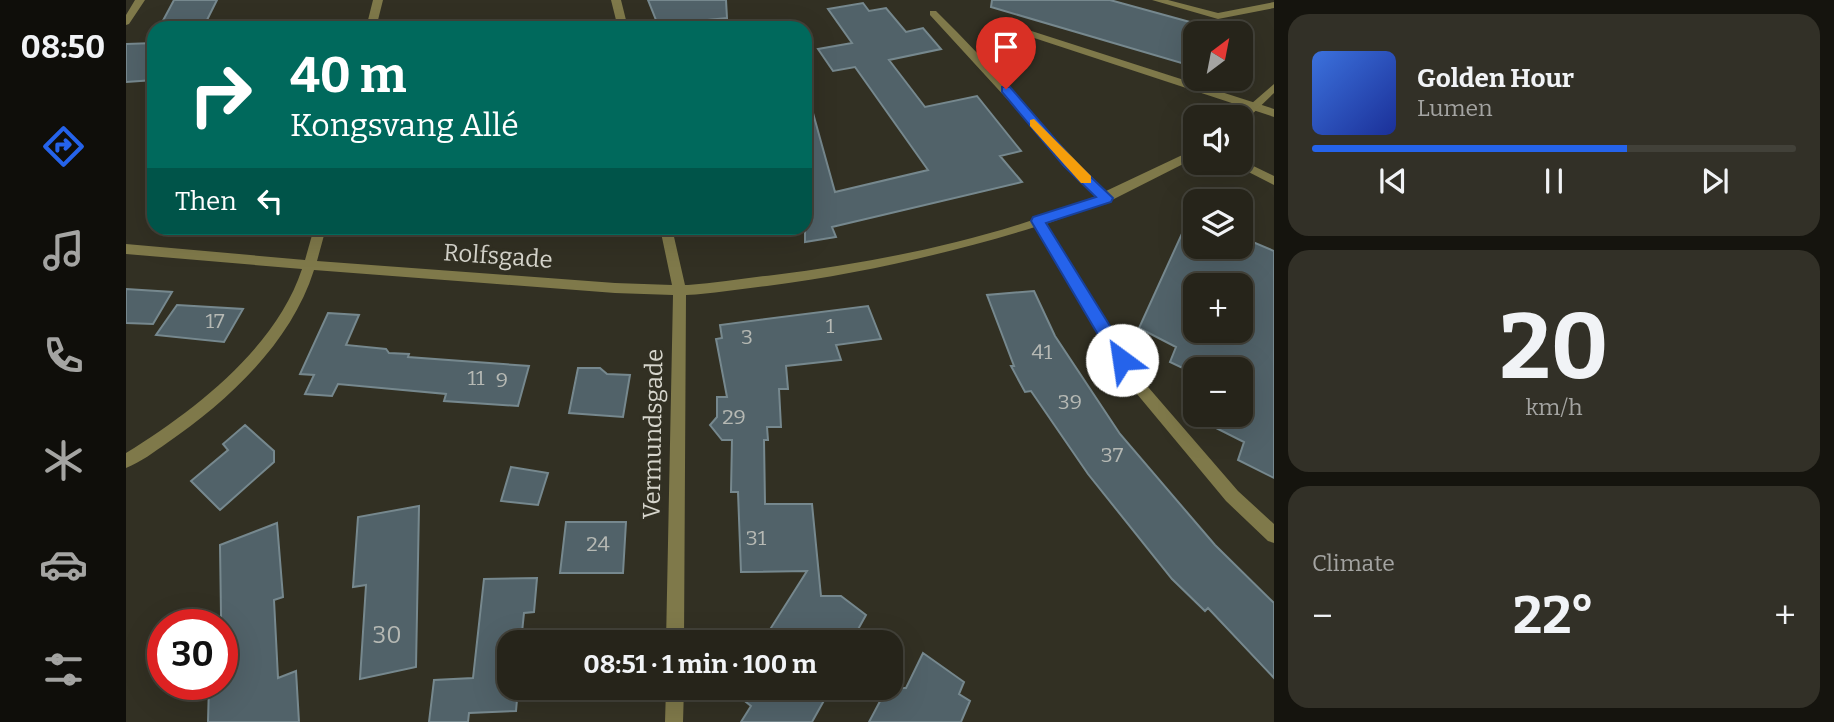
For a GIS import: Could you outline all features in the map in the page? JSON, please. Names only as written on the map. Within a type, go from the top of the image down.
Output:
[{"type":"street","points":[[126,23],[140,0]]},
{"type":"street","points":[[373,21],[378,0]]},
{"type":"street","points":[[616,0],[620,21]]},
{"type":"street","points":[[1157,0],[1218,16],[1271,3]]},
{"type":"street","points":[[933,13],[975,52],[1068,163],[1106,198]]},
{"type":"street","points":[[1016,29],[1274,113]]},
{"type":"street","points":[[1253,108],[1274,87]]},
{"type":"street","name":"Rolfsgade","points":[[126,249],[310,267],[680,290],[782,280],[866,266],[1038,221],[1106,198],[1156,176],[1183,160]]},
{"type":"street","points":[[1253,171],[1274,181]]},
{"type":"street","points":[[1038,221],[1136,384],[1232,496],[1274,535]]},
{"type":"street","points":[[126,461],[203,406],[248,363],[288,317],[310,267],[318,235]]},
{"type":"street","name":"Vermundsgade","points":[[668,235],[680,290],[675,630]]},
{"type":"street","points":[[674,722],[675,700]]},
{"type":"building","points":[[174,0],[217,0],[206,21],[163,21]]},
{"type":"building","points":[[648,0],[726,0],[727,18],[656,21]]},
{"type":"building","points":[[992,0],[1110,0],[1186,21],[1183,21],[1183,63],[991,7]]},
{"type":"building","points":[[863,3],[869,11],[886,8],[906,32],[923,28],[941,49],[889,60],[925,107],[977,96],[1021,151],[1000,156],[1022,182],[832,227],[836,237],[805,242],[805,235],[812,235],[812,113],[835,192],[928,170],[855,67],[833,71],[818,49],[852,43],[828,9]]},
{"type":"building","points":[[147,43],[147,80],[126,82],[126,44]]},
{"type":"building","points":[[1183,231],[1183,259],[1253,259],[1253,242],[1274,251],[1274,478],[1238,460],[1244,442],[1214,427],[1253,427],[1253,357],[1183,357],[1183,368],[1170,362],[1176,347],[1139,328]]},
{"type":"building","points":[[126,289],[172,292],[153,324],[126,323]]},
{"type":"building","points":[[1034,291],[1055,336],[1120,434],[1215,545],[1274,603],[1274,678],[1208,608],[1205,611],[1172,579],[1088,474],[1031,391],[1025,392],[1011,366],[1014,366],[987,295]]},
{"type":"building","points":[[177,305],[243,309],[224,342],[156,335]]},
{"type":"building","points":[[868,306],[881,339],[836,345],[841,360],[786,366],[788,389],[779,389],[781,427],[767,427],[768,440],[764,440],[765,504],[812,504],[821,596],[841,596],[866,615],[858,630],[770,630],[807,571],[741,572],[738,492],[731,492],[732,440],[722,440],[710,425],[717,417],[717,397],[727,397],[716,339],[722,338],[720,325]]},
{"type":"building","points":[[328,313],[359,315],[346,345],[386,349],[389,353],[409,354],[408,357],[529,366],[518,406],[444,401],[446,394],[338,384],[332,396],[305,394],[314,375],[300,374]]},
{"type":"building","points":[[578,368],[600,368],[607,374],[630,375],[623,417],[569,413]]},
{"type":"building","points":[[245,425],[274,451],[274,462],[220,510],[191,481],[228,450],[223,444]]},
{"type":"building","points":[[511,467],[548,473],[538,505],[501,501]]},
{"type":"building","points":[[419,506],[416,667],[360,679],[366,585],[353,587],[358,517]]},
{"type":"building","points":[[566,522],[626,522],[623,573],[560,573]]},
{"type":"building","points":[[277,523],[283,597],[274,600],[278,678],[296,671],[299,722],[208,722],[209,700],[238,700],[238,609],[221,609],[220,545]]},
{"type":"building","points":[[537,578],[534,612],[524,613],[522,630],[497,630],[497,700],[517,700],[516,711],[469,713],[468,722],[429,722],[434,680],[473,678],[484,579]]},
{"type":"building","points":[[923,653],[964,682],[959,694],[970,701],[961,722],[869,722],[881,700],[903,700],[903,688],[906,688]]},
{"type":"building","points":[[744,700],[824,700],[812,722],[741,722],[751,706]]},
{"type":"slow traffic","points":[[1034,123],[1068,163],[1086,179]]},
{"type":"route","points":[[1006,89],[1068,163],[1106,198],[1038,221],[1122,360]]}]
